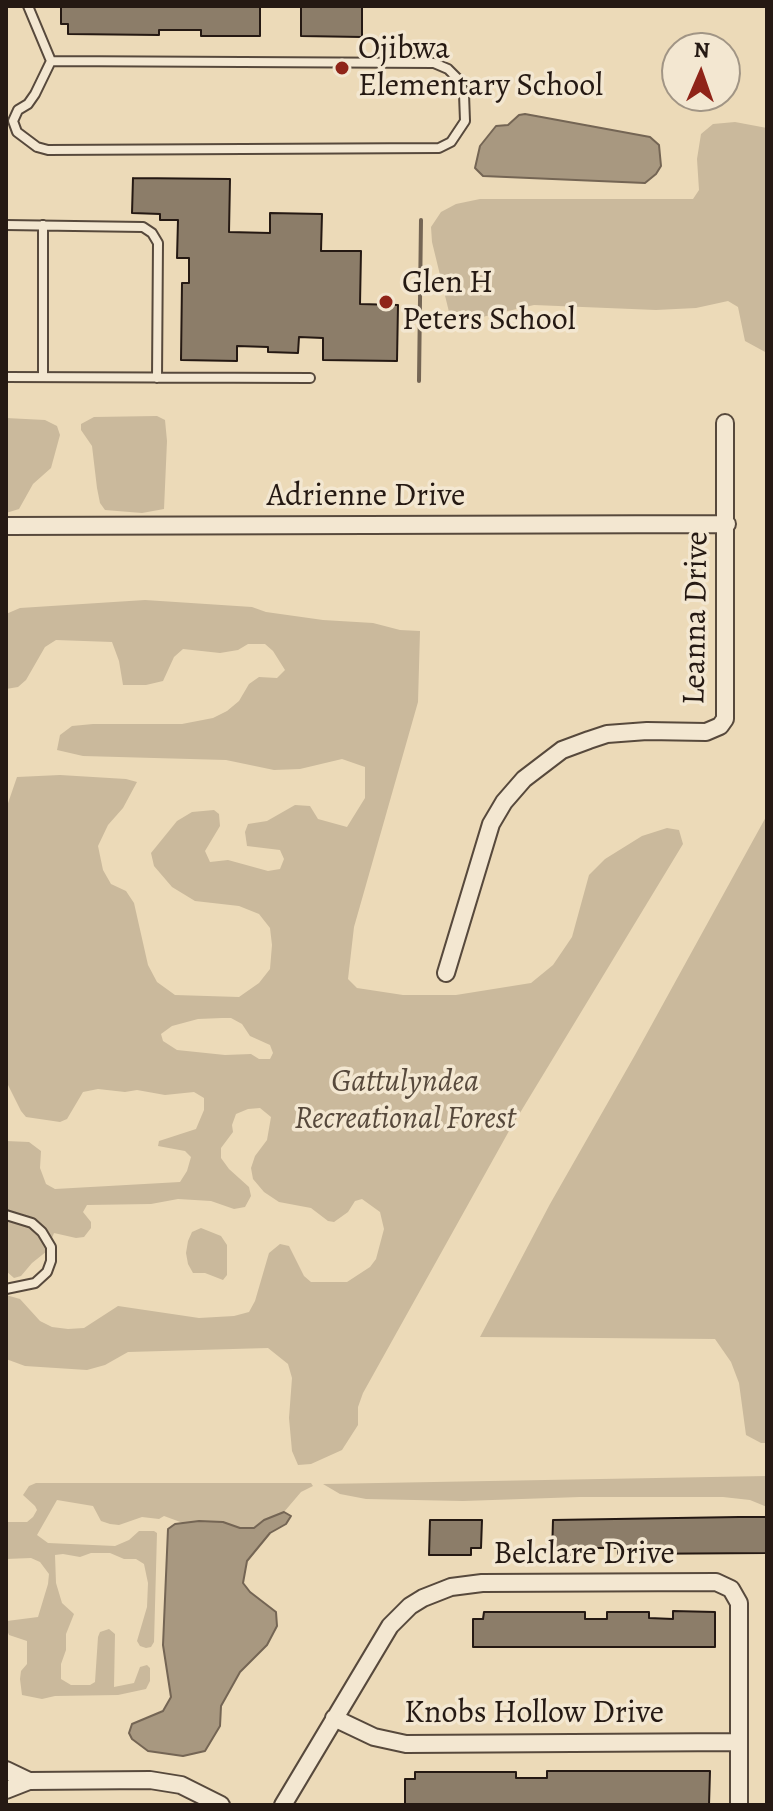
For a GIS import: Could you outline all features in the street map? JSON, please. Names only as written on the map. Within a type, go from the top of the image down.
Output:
[{"type":"street","name":"Leanna Drive","points":[[446,973],[491,824],[514,790],[535,769],[562,750],[607,734],[706,732],[720,726],[725,719],[725,423]]},
{"type":"street","name":"Adrienne Drive","points":[[6,526],[727,524]]},
{"type":"street","name":"Belclare Drive","points":[[334,1718],[390,1626],[410,1606],[436,1591],[467,1584],[498,1583],[716,1582],[731,1589],[739,1603],[739,1742]]},
{"type":"street","name":"Knobs Hollow Drive","points":[[334,1718],[374,1737],[406,1744],[739,1742]]},
{"type":"street","points":[[283,1805],[334,1718]]},
{"type":"street","points":[[739,1742],[739,1805]]},
{"type":"street","points":[[6,1770],[29,1781]]},
{"type":"street","points":[[6,1790],[29,1781],[166,1781],[195,1790],[221,1805]]},
{"type":"lane","points":[[6,110],[18,110],[28,104],[51,61],[28,6]]},
{"type":"lane","points":[[18,110],[13,121],[17,132],[37,147],[48,150],[439,148],[451,142],[465,121],[464,94],[459,80],[448,69],[434,63],[51,61]]},
{"type":"lane","points":[[6,134],[17,132]]},
{"type":"lane","points":[[6,225],[143,227],[152,233],[158,243],[157,378]]},
{"type":"lane","points":[[43,225],[43,377]]},
{"type":"lane","points":[[6,377],[310,378]]},
{"type":"lane","points":[[6,1215],[32,1223],[51,1247],[51,1261],[41,1278],[35,1283],[6,1289]]},
{"type":"green space","points":[[735,122],[767,128],[767,353],[745,341],[738,307],[728,301],[696,308],[656,310],[534,305],[482,317],[462,318],[449,312],[432,242],[431,227],[441,212],[456,204],[480,199],[693,199],[699,190],[697,159],[701,134],[713,124]]},
{"type":"green space","points":[[157,416],[165,420],[167,441],[164,509],[142,513],[105,510],[100,503],[92,446],[81,430],[81,424],[94,417]]},
{"type":"green space","points":[[6,418],[45,420],[57,426],[60,435],[51,468],[33,484],[19,509],[6,513]]},
{"type":"green space","name":"Gattulyndea Recreational Forest","points":[[145,600],[252,607],[266,612],[420,631],[418,702],[354,927],[348,979],[357,988],[403,995],[456,995],[531,983],[553,965],[572,937],[589,875],[605,859],[642,836],[667,828],[679,830],[683,844],[509,1131],[363,1393],[358,1407],[358,1425],[342,1450],[311,1464],[298,1465],[292,1451],[289,1418],[292,1378],[288,1364],[268,1348],[128,1352],[105,1365],[87,1370],[25,1366],[6,1359],[6,1295],[20,1299],[40,1321],[52,1327],[68,1329],[84,1328],[118,1306],[199,1318],[234,1316],[249,1312],[269,1253],[280,1244],[289,1246],[304,1276],[311,1282],[347,1282],[370,1267],[376,1259],[384,1229],[380,1212],[362,1199],[355,1201],[348,1212],[334,1222],[311,1208],[279,1202],[264,1192],[253,1179],[251,1168],[255,1156],[267,1140],[271,1117],[260,1108],[248,1109],[236,1114],[233,1132],[221,1148],[221,1158],[249,1187],[251,1196],[245,1207],[234,1209],[211,1201],[178,1199],[151,1204],[87,1205],[83,1212],[91,1222],[91,1228],[84,1237],[54,1233],[47,1251],[21,1276],[14,1278],[6,1271],[6,1141],[29,1142],[41,1151],[40,1168],[46,1184],[55,1189],[180,1182],[191,1157],[185,1151],[158,1146],[159,1141],[196,1129],[204,1110],[204,1098],[194,1092],[165,1095],[137,1090],[98,1089],[83,1092],[67,1119],[60,1122],[26,1117],[21,1111],[6,1081],[6,809],[17,777],[60,775],[137,782],[98,846],[103,870],[111,884],[126,891],[134,903],[148,965],[157,982],[175,995],[239,997],[259,983],[270,969],[270,928],[259,914],[239,906],[195,901],[172,887],[154,866],[151,853],[177,821],[192,812],[214,810],[219,814],[220,826],[205,851],[210,862],[228,860],[268,871],[280,869],[284,859],[280,850],[247,846],[245,832],[248,824],[267,821],[295,805],[310,806],[318,819],[347,827],[365,798],[365,767],[342,759],[300,769],[274,770],[226,760],[83,756],[57,750],[60,735],[72,726],[182,724],[213,718],[239,701],[249,684],[259,677],[277,678],[285,670],[265,644],[248,644],[238,650],[220,653],[183,649],[174,657],[163,681],[123,685],[112,642],[56,640],[45,647],[26,680],[18,687],[6,689],[6,614],[20,608]],"holes":[[[231,1018],[242,1024],[250,1036],[270,1045],[273,1053],[270,1059],[259,1059],[251,1054],[225,1055],[177,1050],[163,1041],[161,1034],[172,1026],[198,1019]]]},
{"type":"green space","name":"Gattulyndea Recreational Forest","points":[[767,815],[767,1443],[761,1443],[746,1435],[739,1383],[731,1362],[715,1339],[480,1337],[550,1204]]},
{"type":"green space","points":[[201,1228],[221,1236],[227,1245],[227,1275],[223,1280],[205,1273],[193,1273],[188,1264],[188,1241],[192,1232]]},
{"type":"green space","points":[[767,1476],[767,1507],[750,1500],[723,1497],[463,1501],[366,1499],[340,1494],[323,1484]]},
{"type":"green space","points":[[36,1483],[311,1483],[313,1486],[301,1492],[284,1512],[254,1528],[240,1528],[223,1522],[183,1523],[164,1516],[110,1524],[101,1521],[93,1506],[57,1500],[37,1535],[48,1543],[115,1546],[139,1531],[157,1533],[154,1642],[146,1648],[137,1641],[147,1607],[148,1583],[144,1564],[110,1553],[91,1553],[80,1557],[55,1555],[56,1583],[62,1603],[74,1614],[66,1634],[61,1679],[71,1685],[95,1682],[98,1637],[100,1632],[109,1629],[115,1634],[114,1687],[134,1683],[140,1667],[147,1665],[150,1681],[146,1689],[118,1695],[42,1699],[22,1695],[20,1679],[21,1671],[27,1664],[27,1641],[9,1635],[6,1628],[7,1621],[38,1617],[48,1584],[49,1574],[40,1562],[31,1558],[6,1559],[6,1522],[27,1522],[33,1517],[37,1510],[23,1495],[29,1486]]},
{"type":"shaded area","points":[[519,115],[650,137],[659,145],[661,166],[645,183],[483,176],[475,168],[480,146],[496,126],[508,125]]},
{"type":"shaded area","points":[[284,1512],[291,1516],[286,1524],[270,1533],[247,1561],[243,1583],[276,1612],[277,1626],[267,1645],[240,1672],[221,1706],[220,1726],[205,1751],[183,1756],[148,1751],[129,1733],[132,1724],[163,1711],[171,1697],[163,1645],[168,1529],[175,1524],[199,1521],[254,1528]]},
{"type":"building","name":"Ojibwa Elementary School","points":[[61,6],[260,6],[260,36],[201,36],[201,30],[159,30],[159,35],[68,34],[68,24],[61,24]]},
{"type":"building","name":"Ojibwa Elementary School","points":[[301,6],[362,6],[362,37],[301,36]]},
{"type":"building","name":"Glen H Peters School","points":[[133,178],[230,179],[229,232],[270,233],[270,213],[322,214],[321,251],[361,251],[360,304],[398,305],[397,361],[323,360],[323,338],[299,337],[298,353],[268,352],[268,347],[237,346],[237,361],[181,360],[182,283],[189,283],[189,258],[177,258],[178,220],[160,220],[160,214],[132,213]]},
{"type":"building","points":[[767,1517],[767,1553],[618,1554],[618,1548],[594,1548],[594,1555],[552,1555],[553,1520]]},
{"type":"building","points":[[430,1520],[482,1520],[481,1548],[471,1548],[471,1555],[429,1555]]},
{"type":"building","points":[[673,1611],[715,1612],[715,1647],[473,1647],[473,1619],[483,1619],[484,1612],[585,1612],[585,1619],[607,1619],[607,1612],[649,1612],[649,1618],[673,1619]]},
{"type":"building","points":[[547,1771],[710,1771],[709,1805],[405,1805],[405,1779],[415,1779],[415,1772],[516,1772],[516,1778],[547,1778]]},
{"type":"waterway","points":[[419,381],[421,220]]},
{"type":"place","name":"Ojibwa Elementary School","points":[[342,68]]},
{"type":"place","name":"Glen H Peters School","points":[[386,302]]}]
